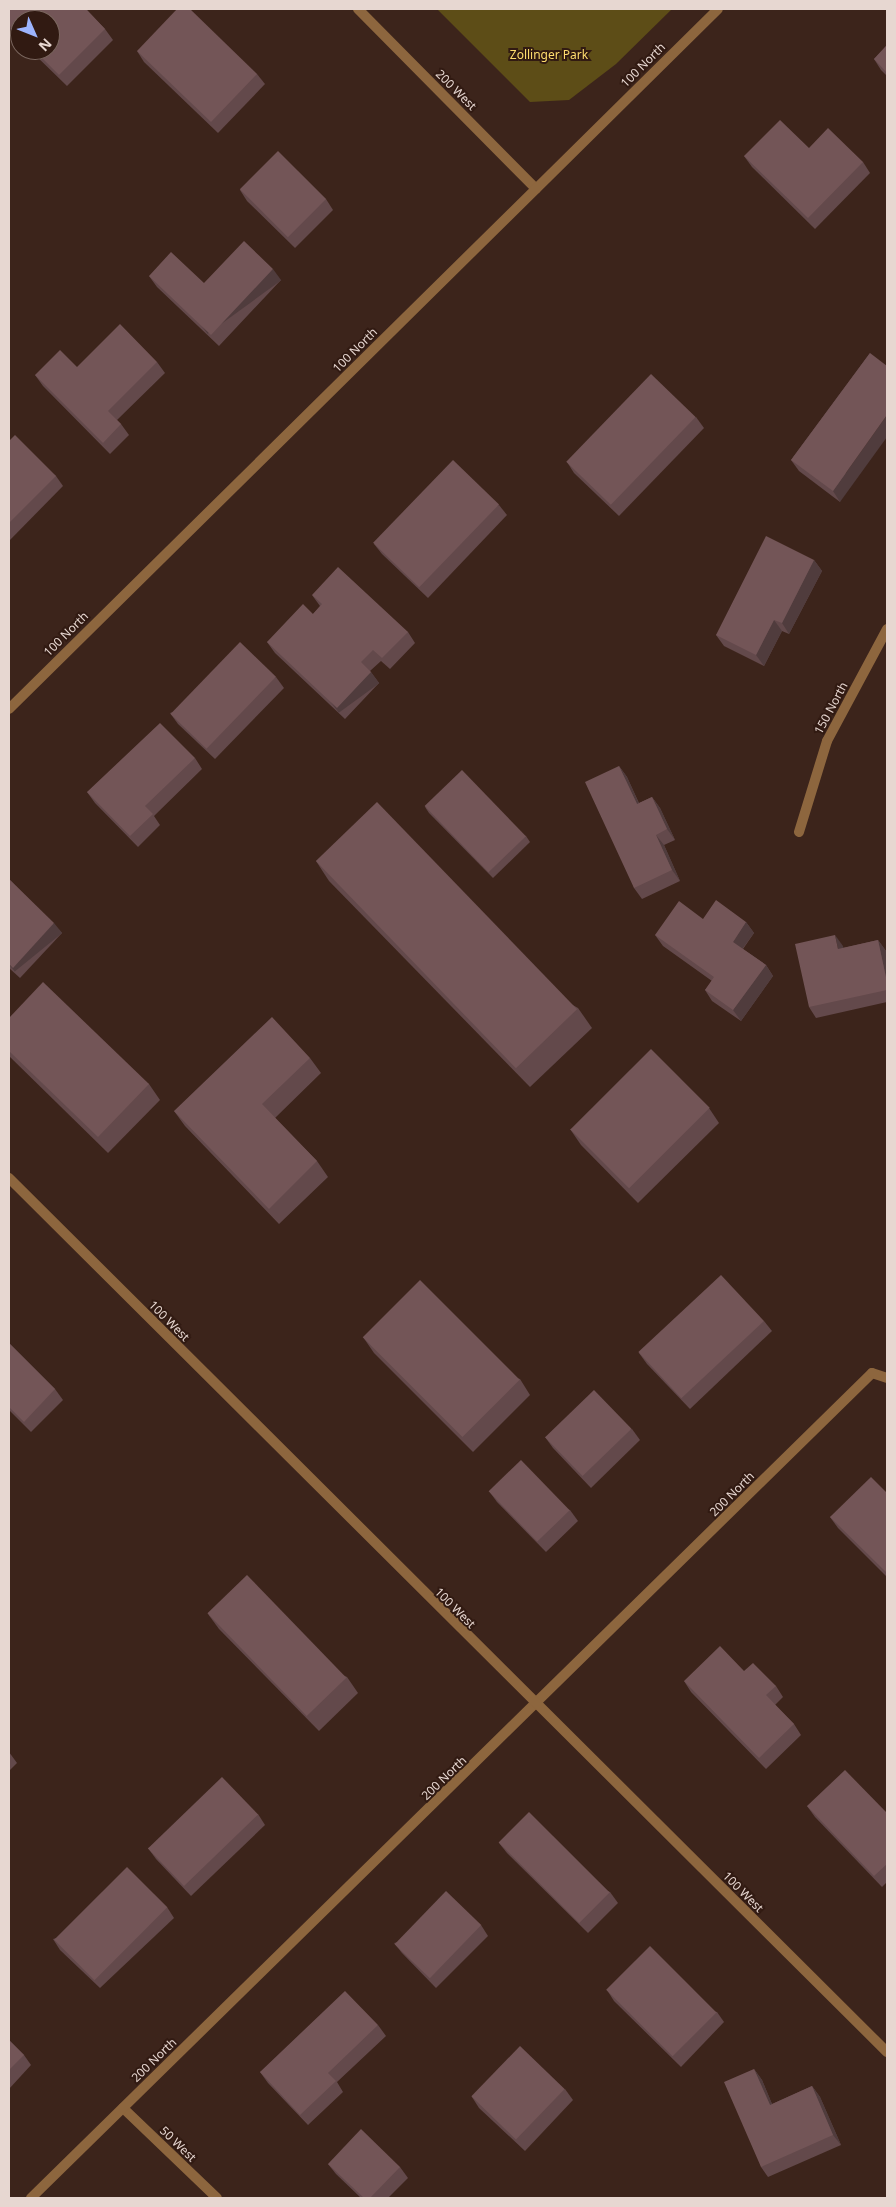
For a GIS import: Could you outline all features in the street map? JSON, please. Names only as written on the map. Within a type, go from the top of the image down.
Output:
[{"type":"street","name":"200 West","points":[[358,9],[536,188]]},
{"type":"street","name":"100 North","points":[[9,708],[718,9]]},
{"type":"street","name":"150 North","points":[[799,832],[827,741],[887,629]]},
{"type":"street","name":"100 West","points":[[9,1178],[536,1706],[887,2052]]},
{"type":"street","name":"200 North","points":[[31,2198],[536,1706],[872,1373],[887,1378]]},
{"type":"street","name":"50 West","points":[[123,2108],[217,2198]]},
{"type":"green space","name":"Zollinger Park","points":[[437,9],[672,9],[616,64],[569,100],[530,102]]},
{"type":"building","points":[[9,9],[86,9],[105,29],[59,75],[44,60],[60,60],[60,10],[10,10],[9,25]]},
{"type":"building","points":[[177,9],[190,9],[257,74],[211,122],[137,51]]},
{"type":"building","points":[[887,45],[887,73],[874,59]]},
{"type":"building","points":[[780,120],[809,148],[828,128],[863,162],[808,218],[744,156]]},
{"type":"building","points":[[278,151],[326,199],[288,237],[240,189]]},
{"type":"building","points":[[244,241],[273,269],[211,335],[149,276],[171,252],[204,283]]},
{"type":"building","points":[[120,324],[157,362],[108,411],[121,424],[103,443],[35,375],[60,350],[77,367]]},
{"type":"building","points":[[870,353],[887,366],[887,415],[833,491],[791,460]]},
{"type":"building","points":[[651,374],[696,417],[611,505],[566,462]]},
{"type":"building","points":[[15,435],[56,476],[9,523],[9,441]]},
{"type":"building","points":[[453,460],[499,504],[419,587],[373,543]]},
{"type":"building","points":[[766,536],[814,560],[782,623],[774,620],[756,655],[716,635]]},
{"type":"building","points":[[338,567],[408,632],[382,658],[373,650],[361,662],[371,672],[337,708],[267,642],[303,604],[313,614],[322,604],[312,595]]},
{"type":"building","points":[[240,642],[276,677],[207,749],[171,714]]},
{"type":"building","points":[[160,723],[195,758],[145,806],[153,814],[130,836],[87,792]]},
{"type":"building","points":[[619,766],[637,804],[652,797],[667,829],[656,835],[672,870],[634,888],[585,782]]},
{"type":"building","points":[[462,770],[526,836],[489,872],[425,806]]},
{"type":"building","points":[[377,802],[577,1009],[516,1068],[316,861]]},
{"type":"building","points":[[9,879],[54,923],[13,968],[9,964]]},
{"type":"building","points":[[716,900],[746,922],[733,942],[766,965],[733,1010],[705,990],[714,977],[655,935],[679,901],[703,919]]},
{"type":"building","points":[[835,935],[838,949],[878,940],[887,990],[809,1007],[795,944]]},
{"type":"building","points":[[43,982],[149,1084],[98,1137],[9,1051],[9,1018]]},
{"type":"building","points":[[272,1017],[310,1058],[262,1104],[317,1161],[269,1209],[174,1111]]},
{"type":"building","points":[[651,1049],[710,1108],[629,1188],[570,1130]]},
{"type":"building","points":[[721,1275],[764,1321],[681,1398],[638,1352]]},
{"type":"building","points":[[420,1280],[520,1380],[462,1437],[363,1337]]},
{"type":"building","points":[[9,1343],[55,1389],[24,1422],[9,1407]]},
{"type":"building","points":[[594,1390],[632,1429],[583,1476],[545,1437]]},
{"type":"building","points":[[521,1460],[570,1510],[537,1542],[489,1491]]},
{"type":"building","points":[[871,1477],[887,1493],[887,1573],[830,1517]]},
{"type":"building","points":[[247,1575],[346,1678],[307,1716],[207,1613]]},
{"type":"building","points":[[720,1646],[744,1671],[753,1663],[776,1686],[766,1695],[794,1724],[759,1758],[684,1681]]},
{"type":"building","points":[[845,1770],[887,1813],[887,1864],[874,1876],[807,1806]]},
{"type":"building","points":[[222,1777],[258,1814],[184,1886],[148,1849]]},
{"type":"building","points":[[529,1812],[610,1893],[579,1923],[499,1842]]},
{"type":"building","points":[[127,1867],[167,1907],[94,1980],[54,1940]]},
{"type":"building","points":[[446,1891],[481,1925],[430,1978],[395,1944]]},
{"type":"building","points":[[650,1946],[716,2012],[673,2056],[606,1990]]},
{"type":"building","points":[[345,1991],[378,2025],[328,2073],[336,2081],[300,2115],[260,2072]]},
{"type":"building","points":[[9,2040],[24,2055],[9,2070]]},
{"type":"building","points":[[520,2046],[565,2089],[516,2139],[471,2096]]},
{"type":"building","points":[[754,2069],[770,2105],[812,2086],[833,2135],[761,2167],[724,2082]]},
{"type":"building","points":[[361,2129],[400,2167],[370,2198],[364,2198],[328,2164]]}]
